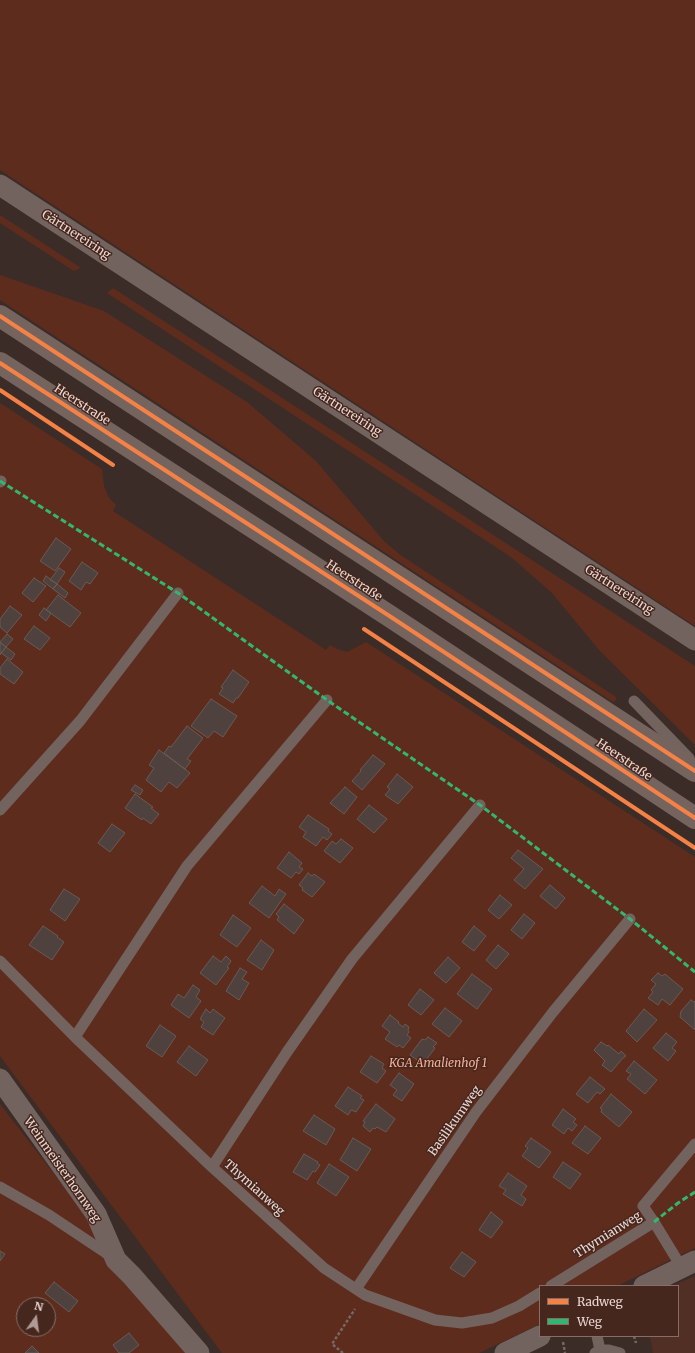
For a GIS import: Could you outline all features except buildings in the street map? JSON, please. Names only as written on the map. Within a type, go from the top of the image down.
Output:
[{"type":"main road","points":[[0,316],[695,771]]},
{"type":"main road","name":"Heerstraße","points":[[0,363],[391,617],[695,818]]},
{"type":"street","name":"Gärtnereiring","points":[[0,185],[695,640]]},
{"type":"street","name":"Weinmeisterhornweg","points":[[0,1079],[96,1214],[116,1260],[132,1276],[199,1353]]},
{"type":"street","points":[[646,1285],[689,1264]]},
{"type":"street","points":[[505,1353],[539,1336]]},
{"type":"lane","points":[[0,810],[80,721],[178,593]]},
{"type":"lane","points":[[75,1037],[187,866],[328,700]]},
{"type":"lane","points":[[634,702],[695,764]]},
{"type":"lane","points":[[212,1167],[287,1052],[352,959],[480,805]]},
{"type":"lane","name":"Basilikumweg","points":[[361,1292],[476,1112],[553,1012],[630,919]]},
{"type":"lane","name":"Thymianweg","points":[[0,961],[75,1037],[212,1167],[324,1268],[361,1292],[434,1320],[462,1323],[492,1318],[519,1306],[539,1294]]},
{"type":"lane","name":"Thymianweg","points":[[553,1285],[654,1222],[643,1206],[695,1144]]},
{"type":"lane","points":[[0,1187],[49,1215],[116,1260]]},
{"type":"lane","points":[[654,1222],[689,1264]]},
{"type":"lane","points":[[597,1337],[598,1352],[609,1350],[620,1353]]},
{"type":"path","points":[[343,1353],[332,1344],[361,1292]]},
{"type":"path","points":[[562,1340],[565,1353]]},
{"type":"shaded area","points":[[695,1276],[695,1353],[653,1353],[650,1337],[679,1337],[679,1285],[674,1285]]},
{"type":"green space","points":[[0,0],[695,0],[695,626],[0,170]]},
{"type":"green space","points":[[0,215],[81,268],[74,271],[0,223]]},
{"type":"green space","points":[[0,275],[104,311],[247,402],[316,461],[383,540],[399,554],[616,697],[616,700],[613,702],[0,300]]},
{"type":"green space","points":[[113,288],[695,666],[695,745],[599,650],[552,593],[511,557],[107,293]]},
{"type":"green space","name":"KGA Amalienhof 1","points":[[0,403],[102,469],[104,486],[109,498],[116,505],[113,511],[326,650],[330,645],[347,652],[366,642],[695,857],[695,1248],[619,1285],[539,1285],[539,1324],[479,1353],[222,1353],[0,1056]]},
{"type":"green space","points":[[0,1104],[78,1205],[187,1353],[0,1353]]},
{"type":"marked path","points":[[0,481],[178,593],[327,700],[480,805],[630,919],[695,972]]},
{"type":"marked path","points":[[654,1222],[695,1192]]},
{"type":"cycle path","points":[[0,316],[695,771]]},
{"type":"cycle path","points":[[0,363],[391,617],[695,818]]},
{"type":"cycle path","points":[[0,390],[113,465]]},
{"type":"cycle path","points":[[364,629],[695,848]]}]
